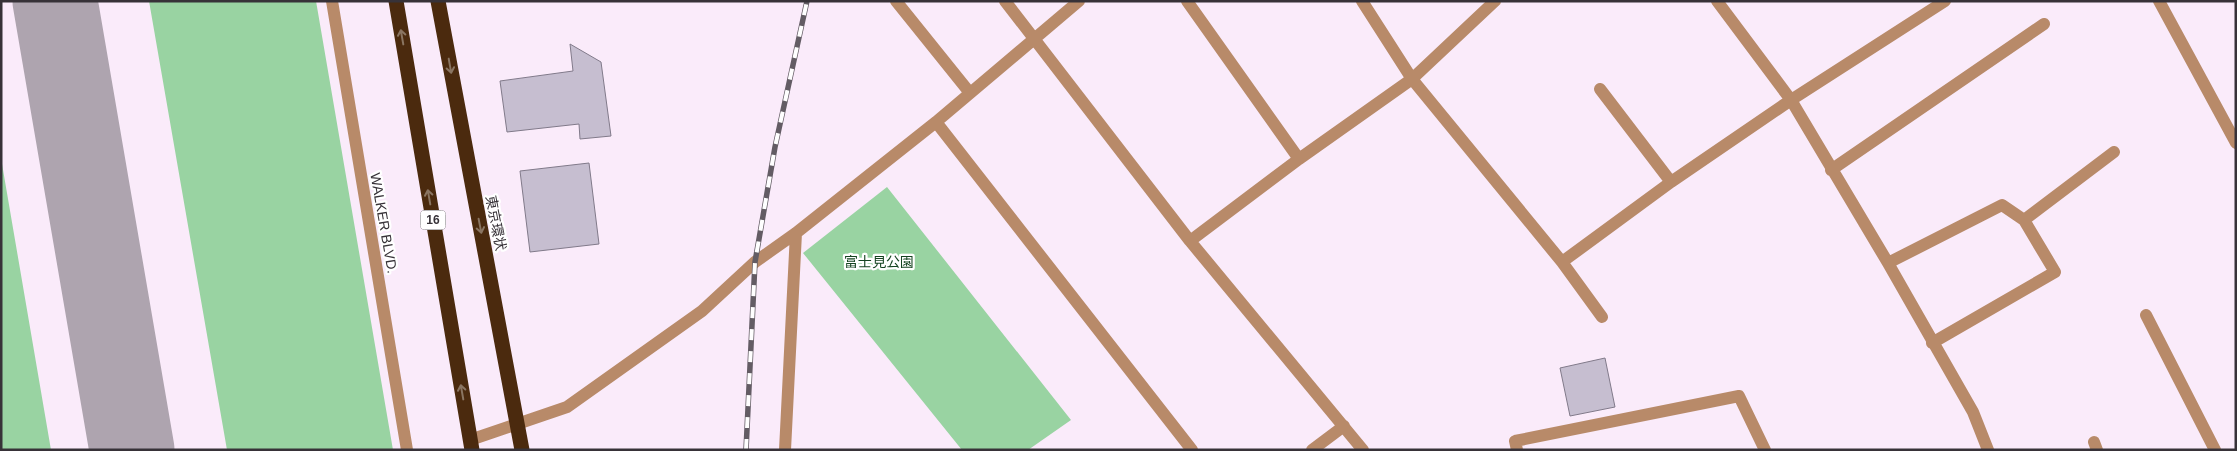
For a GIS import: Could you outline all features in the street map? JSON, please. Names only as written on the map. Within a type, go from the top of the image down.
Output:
[{"type":"highway","name":"16","points":[[396,1],[471,445]]},
{"type":"highway","name":"東京環状","points":[[438,1],[522,450]]},
{"type":"street","name":"WALKER BLVD.","points":[[332,1],[407,450]]},
{"type":"street","points":[[896,1],[970,93]]},
{"type":"street","points":[[1005,1],[1190,241],[1363,450]]},
{"type":"street","points":[[471,445],[518,424],[567,407],[702,311],[755,262],[796,233],[936,122],[1079,1]]},
{"type":"street","points":[[1187,1],[1299,159]]},
{"type":"street","points":[[1362,1],[1412,79],[1562,262],[1602,317]]},
{"type":"street","points":[[1190,241],[1299,159],[1412,79],[1495,1]]},
{"type":"street","points":[[1717,1],[1791,100],[1888,263],[1973,412],[1988,450]]},
{"type":"street","points":[[1562,262],[1671,182],[1791,100],[1945,1]]},
{"type":"street","points":[[2158,1],[2236,143]]},
{"type":"street","points":[[1831,170],[2044,24]]},
{"type":"street","points":[[1600,90],[1671,182]]},
{"type":"street","points":[[936,122],[1192,450]]},
{"type":"street","points":[[2024,220],[2114,152]]},
{"type":"street","points":[[1888,263],[2002,205],[2024,220],[2055,272],[1932,343]]},
{"type":"street","points":[[785,450],[796,233]]},
{"type":"street","points":[[2146,315],[2215,450]]},
{"type":"street","points":[[1517,450],[1515,441],[1739,396],[1765,450]]},
{"type":"street","points":[[1312,450],[1344,426]]},
{"type":"green space","points":[[149,1],[316,1],[393,450],[227,450]]},
{"type":"green space","points":[[1,158],[51,450],[1,450]]},
{"type":"green space","name":"富士見公園","points":[[887,187],[1071,420],[1028,450],[962,450],[803,253]]},
{"type":"building","points":[[570,44],[601,62],[611,136],[580,139],[579,124],[507,132],[500,81],[573,71]]},
{"type":"building","points":[[589,163],[599,244],[530,252],[520,171]]},
{"type":"building","points":[[1605,358],[1615,407],[1570,416],[1560,368]]},
{"type":"taxiway","points":[[55,1],[132,450]]},
{"type":"railway","points":[[746,450],[755,262],[775,147],[807,1]]}]
